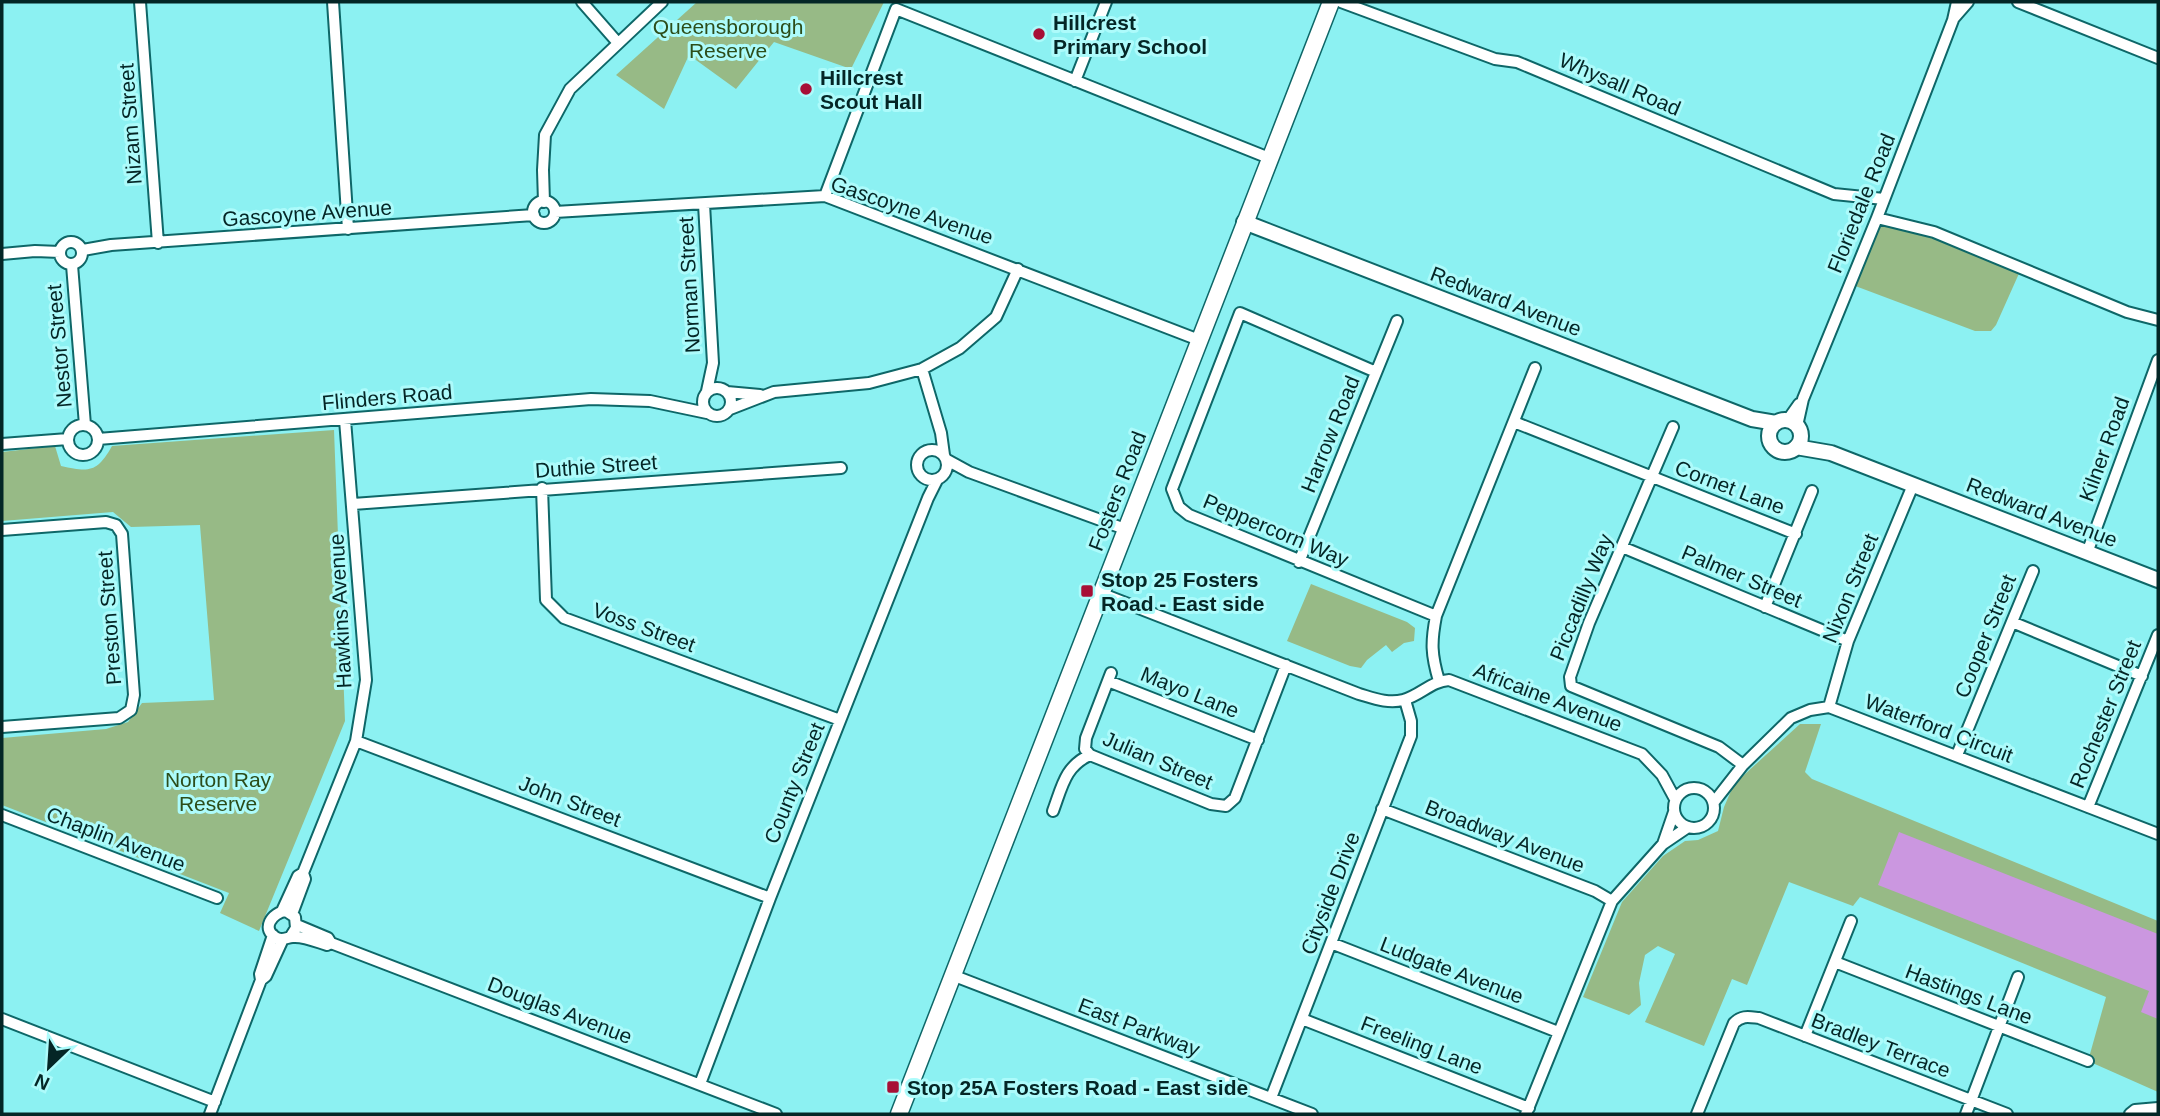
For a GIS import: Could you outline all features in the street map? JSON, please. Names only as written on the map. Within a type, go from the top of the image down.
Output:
[{"type":"main road","name":"Fosters Road","points":[[899,1114],[1331,2]]},
{"type":"street","name":"Nizam Street","points":[[140,2],[158,243]]},
{"type":"street","points":[[334,2],[348,229]]},
{"type":"street","points":[[582,2],[618,43]]},
{"type":"street","points":[[544,202],[542,170],[545,135],[570,89],[662,2]]},
{"type":"street","points":[[1075,81],[1106,2]]},
{"type":"street","name":"Whysall Road","points":[[1341,2],[1495,59],[1517,62],[1834,194],[1884,199]]},
{"type":"street","name":"Floriedale Road","points":[[1790,425],[1877,218],[1953,20],[1957,2]]},
{"type":"street","name":"Floriedale Road","points":[[1953,20],[1968,2]]},
{"type":"street","points":[[2018,2],[2158,58]]},
{"type":"street","points":[[825,196],[896,9],[1269,158]]},
{"type":"street","name":"Gascoyne Avenue","points":[[555,212],[825,196],[1199,340]]},
{"type":"street","points":[[544,202],[552,205],[555,212],[554,218],[547,223],[539,222],[534,215],[535,207],[544,202]]},
{"type":"street","name":"Norman Street","points":[[704,204],[713,363],[705,394]]},
{"type":"street","name":"Gascoyne Avenue","points":[[83,250],[111,245],[534,215]]},
{"type":"street","points":[[1877,218],[1934,232],[2127,312],[2158,320]]},
{"type":"street","name":"Redward Avenue","points":[[1244,222],[1752,419],[1790,425],[1831,453]]},
{"type":"street","points":[[70,242],[76,243],[83,250],[80,260],[72,265],[62,261],[60,252],[62,247],[70,242]]},
{"type":"street","points":[[2,254],[60,252]]},
{"type":"street","name":"Nestor Street","points":[[72,265],[85,425]]},
{"type":"street","points":[[763,395],[715,388],[705,394],[703,405],[707,413],[720,416],[730,408],[774,392],[869,383],[922,369],[960,348],[996,317],[1018,269]]},
{"type":"street","name":"Peppercorn Way","points":[[1376,372],[1240,313],[1172,489],[1179,507],[1189,515],[1299,562],[1436,615]]},
{"type":"street","name":"Harrow Road","points":[[1299,562],[1396,321]]},
{"type":"street","name":"Kilner Road","points":[[2087,553],[2158,360]]},
{"type":"street","name":"Norman Street","points":[[713,363],[725,390]]},
{"type":"street","points":[[922,369],[941,433],[945,458],[941,477]]},
{"type":"street","points":[[1438,681],[1431,644],[1436,615],[1535,369]]},
{"type":"street","points":[[725,390],[731,400],[730,408]]},
{"type":"street","name":"Flinders Road","points":[[678,405],[705,394]]},
{"type":"street","name":"Flinders Road","points":[[98,439],[591,399],[650,401],[707,413]]},
{"type":"street","name":"Hawkins Avenue","points":[[290,917],[298,876],[303,873],[356,741],[366,680],[345,419]]},
{"type":"street","name":"Redward Avenue","points":[[1752,419],[1770,440]]},
{"type":"street","name":"Cornet Lane","points":[[1514,422],[1796,534]]},
{"type":"street","points":[[85,425],[93,429],[98,439],[95,450],[89,454],[74,451],[68,439],[76,426],[85,425]]},
{"type":"street","points":[[1790,425],[1801,437],[1796,447],[1786,452],[1775,449],[1770,440],[1770,432],[1790,425]]},
{"type":"street","name":"Piccadilly Way","points":[[1673,427],[1570,677],[1572,686],[1719,747],[1743,765]]},
{"type":"street","points":[[928,498],[924,478],[917,466],[919,458],[941,433]]},
{"type":"street","points":[[2,444],[68,439]]},
{"type":"street","name":"Redward Avenue","points":[[1796,447],[1831,453],[2158,580]]},
{"type":"street","points":[[925,452],[935,450],[969,472],[1125,529]]},
{"type":"street","name":"Duthie Street","points":[[353,504],[841,468]]},
{"type":"street","points":[[924,478],[969,472]]},
{"type":"street","name":"County Street","points":[[700,1084],[770,898],[928,498],[941,477]]},
{"type":"street","name":"Nixon Street","points":[[1829,707],[1848,641],[1913,485]]},
{"type":"street","name":"Voss Street","points":[[542,488],[546,600],[564,618],[840,720]]},
{"type":"street","points":[[1765,607],[1812,491]]},
{"type":"street","name":"Preston Street","points":[[2,530],[106,522],[116,525],[122,534],[134,695],[131,710],[119,718],[2,727]]},
{"type":"street","name":"Palmer Street","points":[[1622,547],[1848,641]]},
{"type":"street","name":"Cooper Street","points":[[1957,755],[2033,571]]},
{"type":"street","points":[[1100,593],[1359,694],[1386,701],[1405,700]]},
{"type":"street","points":[[2012,622],[2141,676]]},
{"type":"street","name":"Rochester Street","points":[[2088,807],[2158,635]]},
{"type":"street","name":"Julian Street","points":[[1110,677],[1086,738],[1085,749],[1090,755],[1211,804],[1226,806],[1235,798],[1286,665]]},
{"type":"street","name":"Mayo Lane","points":[[1110,677],[1258,740]]},
{"type":"street","name":"Africaine Avenue","points":[[1405,700],[1438,681],[1449,680],[1642,754],[1662,775],[1675,799]]},
{"type":"street","name":"Cityside Drive","points":[[1272,1098],[1411,736],[1411,721],[1405,700]]},
{"type":"street","points":[[1674,812],[1679,821],[1688,827],[1702,827],[1713,816],[1714,802],[1726,784],[1791,718],[1810,710],[1829,707]]},
{"type":"street","name":"Waterford Circuit","points":[[1829,707],[2158,834]]},
{"type":"street","name":"John Street","points":[[356,741],[770,898]]},
{"type":"street","points":[[1052,811],[1068,772],[1076,761],[1090,755]]},
{"type":"street","name":"Africaine Avenue","points":[[1662,775],[1677,784],[1696,788]]},
{"type":"street","points":[[1663,844],[1674,812],[1675,799],[1681,792],[1726,784]]},
{"type":"street","points":[[1696,788],[1709,794],[1714,802]]},
{"type":"street","name":"Broadway Avenue","points":[[1382,809],[1595,891],[1612,901]]},
{"type":"street","name":"Chaplin Avenue","points":[[2,815],[217,898]]},
{"type":"street","points":[[1528,1111],[1612,901],[1663,844],[1688,827]]},
{"type":"street","points":[[210,1114],[261,980],[266,976],[282,937],[290,917],[275,913],[270,918],[269,925],[282,937]]},
{"type":"street","name":"Douglas Avenue","points":[[290,917],[328,938],[331,943],[776,1114]]},
{"type":"street","points":[[1805,1036],[1852,921]]},
{"type":"street","name":"Douglas Avenue","points":[[282,937],[327,945],[331,943]]},
{"type":"street","name":"Ludgate Avenue","points":[[1331,943],[1558,1032]]},
{"type":"street","name":"Hastings Lane","points":[[1835,962],[2088,1061]]},
{"type":"street","name":"East Parkway","points":[[952,975],[1312,1114]]},
{"type":"street","points":[[1966,1114],[2018,977]]},
{"type":"street","name":"Bradley Terrace","points":[[1697,1114],[1734,1023],[1747,1016],[1759,1018],[2007,1114]]},
{"type":"street","points":[[2,1019],[215,1102]]},
{"type":"street","name":"Freeling Lane","points":[[1302,1019],[1528,1111]]},
{"type":"street","points":[[2130,1114],[2135,1110],[2158,1108]]},
{"type":"green space","name":"Queensborough Reserve","points":[[697,2],[884,2],[851,69],[774,42],[736,89],[689,55],[664,109],[616,75]]},
{"type":"green space","points":[[1877,218],[1934,232],[2021,269],[1991,331],[1975,331],[1850,284]]},
{"type":"green space","name":"Norton Ray Reserve","points":[[334,430],[345,721],[259,931],[220,913],[229,893],[2,805],[2,738],[106,729],[128,722],[142,703],[214,700],[200,525],[131,527],[113,512],[2,521],[2,452],[55,446],[61,466],[85,469],[97,466],[112,446]]},
{"type":"green space","points":[[1311,584],[1407,622],[1415,628],[1414,641],[1404,643],[1392,652],[1386,645],[1361,668],[1287,641]]},
{"type":"green space","points":[[1800,724],[1821,724],[1805,772],[1812,779],[2158,921],[2158,1092],[2088,1061],[2106,997],[1860,897],[1853,906],[1789,882],[1747,985],[1732,979],[1704,1046],[1645,1022],[1675,954],[1658,946],[1645,955],[1639,983],[1641,1005],[1629,1015],[1583,997],[1622,902],[1663,856],[1685,841],[1698,840],[1718,831],[1734,784]]},
{"type":"shaded area","points":[[1899,832],[2158,934],[2158,1019],[2141,1012],[2149,991],[1878,885]]},
{"type":"place","name":"Hillcrest Primary School","points":[[1039,34]]},
{"type":"place","name":"Hillcrest Scout Hall","points":[[806,89]]},
{"type":"place","name":"Stop 25 Fosters Road - East side","points":[[1087,591]]},
{"type":"place","name":"Stop 25A Fosters Road - East side","points":[[893,1087]]}]
